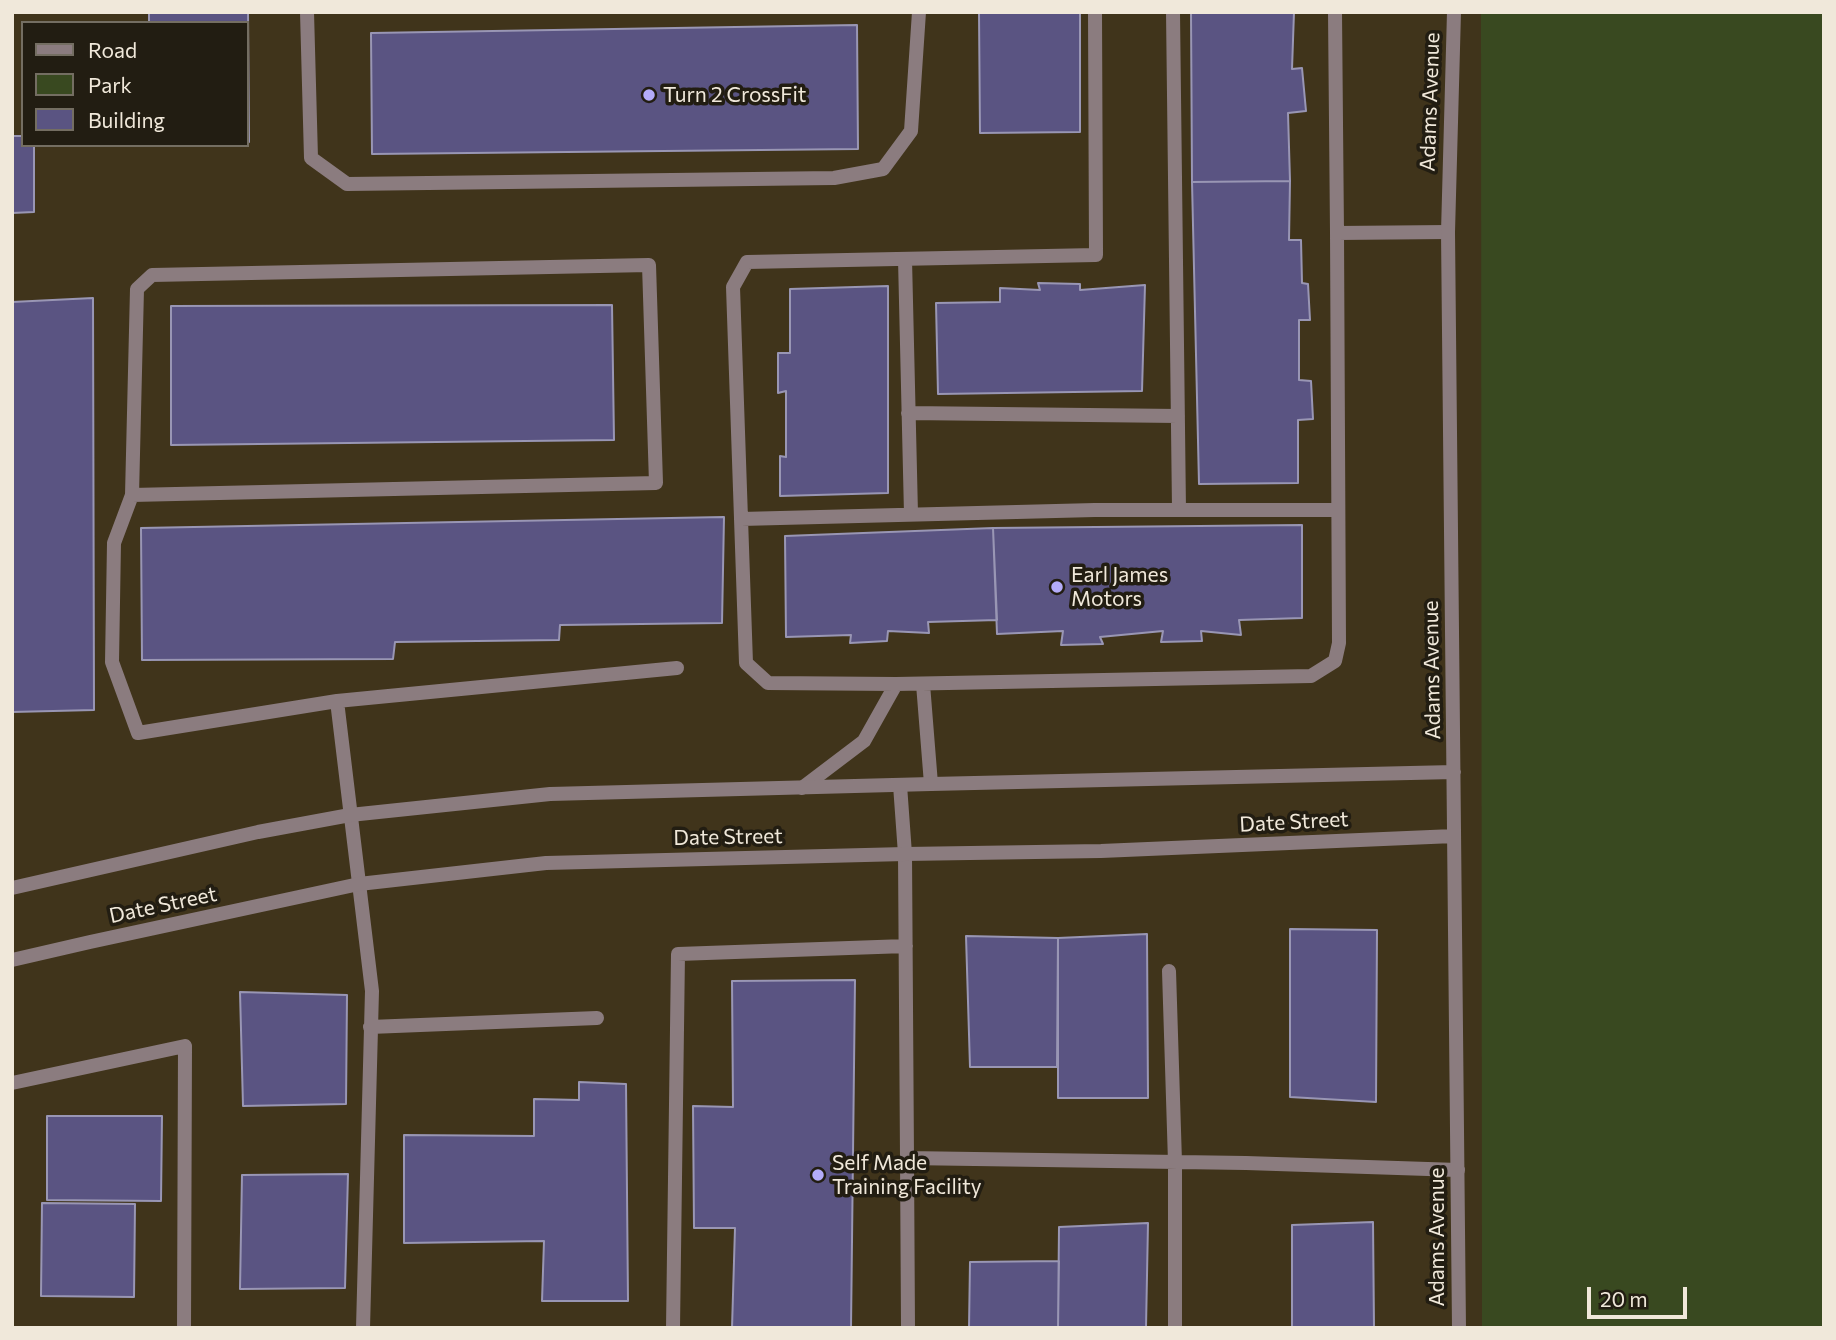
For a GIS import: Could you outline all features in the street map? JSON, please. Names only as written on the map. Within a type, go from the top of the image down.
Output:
[{"type":"street","points":[[307,12],[311,158],[347,184],[834,178],[883,169],[911,131],[919,12]]},
{"type":"street","points":[[1095,12],[1096,255],[747,262],[733,287],[746,663],[768,683],[923,684],[1311,676],[1335,661],[1339,643],[1335,12]]},
{"type":"street","points":[[1173,12],[1179,510]]},
{"type":"street","name":"Adams Avenue","points":[[1454,12],[1448,232],[1459,1328]]},
{"type":"street","points":[[1337,233],[1448,232]]},
{"type":"street","points":[[905,259],[911,514]]},
{"type":"street","points":[[132,495],[656,483],[649,265],[152,275],[137,289],[132,495],[114,543],[113,662],[138,733],[337,701],[677,668]]},
{"type":"street","points":[[908,413],[1178,416]]},
{"type":"street","points":[[741,519],[1095,510],[1338,510]]},
{"type":"street","points":[[802,788],[864,741],[896,684]]},
{"type":"street","points":[[923,684],[931,784]]},
{"type":"street","points":[[337,701],[372,991],[363,1328]]},
{"type":"street","points":[[12,888],[258,832],[350,815],[550,794],[1454,772]]},
{"type":"street","points":[[900,785],[905,854],[908,1328]]},
{"type":"street","name":"Date Street","points":[[12,960],[359,884],[546,863],[1101,851],[1454,836]]},
{"type":"street","points":[[673,1328],[678,954],[905,946]]},
{"type":"street","points":[[1169,971],[1175,1162],[1175,1328]]},
{"type":"street","points":[[370,1027],[597,1018]]},
{"type":"street","points":[[12,1083],[186,1046],[184,1328]]},
{"type":"street","points":[[908,1158],[1458,1170]]},
{"type":"green space","points":[[1481,12],[1824,12],[1824,1328],[1482,1328]]},
{"type":"building","points":[[149,12],[248,12],[249,142],[248,21],[149,21]]},
{"type":"building","points":[[979,12],[1080,12],[1080,132],[980,133]]},
{"type":"building","points":[[1191,12],[1294,12],[1292,69],[1302,68],[1306,111],[1288,113],[1290,181],[1192,182]]},
{"type":"building","points":[[857,25],[858,149],[372,154],[371,33]]},
{"type":"building","points":[[12,37],[13,136],[21,136],[21,147],[34,147],[34,212],[12,213]]},
{"type":"building","points":[[1290,181],[1289,240],[1301,240],[1302,283],[1308,284],[1310,320],[1299,320],[1299,380],[1311,381],[1313,419],[1298,420],[1298,483],[1199,484],[1192,182]]},
{"type":"building","points":[[1038,283],[1080,284],[1080,290],[1145,285],[1142,391],[938,394],[936,303],[1000,302],[1000,288],[1040,290]]},
{"type":"building","points":[[888,286],[888,493],[780,496],[780,456],[786,457],[786,391],[778,393],[778,353],[790,353],[790,289]]},
{"type":"building","points":[[93,298],[94,710],[12,712],[12,302]]},
{"type":"building","points":[[612,305],[614,440],[171,445],[171,306]]},
{"type":"building","points":[[724,517],[722,623],[560,625],[559,640],[395,642],[393,659],[142,660],[141,528]]},
{"type":"building","points":[[1302,525],[1302,618],[1239,620],[1241,635],[1201,631],[1202,641],[1161,642],[1163,631],[1100,637],[1103,644],[1061,645],[1063,631],[997,634],[993,528]]},
{"type":"building","points":[[993,528],[997,620],[928,622],[929,633],[888,631],[887,641],[850,643],[851,635],[786,637],[785,536]]},
{"type":"building","points":[[1290,929],[1377,930],[1376,1102],[1290,1097]]},
{"type":"building","points":[[1147,934],[1148,1098],[1058,1098],[1058,938]]},
{"type":"building","points":[[966,936],[1058,938],[1057,1067],[970,1067]]},
{"type":"building","points":[[855,980],[851,1328],[732,1328],[735,1228],[694,1228],[693,1106],[733,1107],[732,981]]},
{"type":"building","points":[[240,992],[347,995],[346,1104],[243,1106]]},
{"type":"building","points":[[579,1082],[626,1084],[628,1301],[542,1301],[544,1241],[404,1243],[404,1135],[534,1136],[534,1099],[579,1100]]},
{"type":"building","points":[[47,1116],[162,1116],[161,1201],[47,1200]]},
{"type":"building","points":[[348,1174],[345,1288],[240,1289],[242,1175]]},
{"type":"building","points":[[42,1203],[135,1204],[134,1297],[41,1296]]},
{"type":"building","points":[[1373,1222],[1374,1328],[1292,1328],[1292,1225]]},
{"type":"building","points":[[1148,1223],[1146,1328],[1058,1328],[1059,1227]]},
{"type":"building","points":[[1059,1261],[1058,1328],[969,1328],[970,1262]]},
{"type":"place","name":"Turn 2 CrossFit","points":[[649,95]]},
{"type":"place","name":"Earl James Motors","points":[[1057,587]]},
{"type":"place","name":"Self Made Training Facility","points":[[818,1175]]}]
